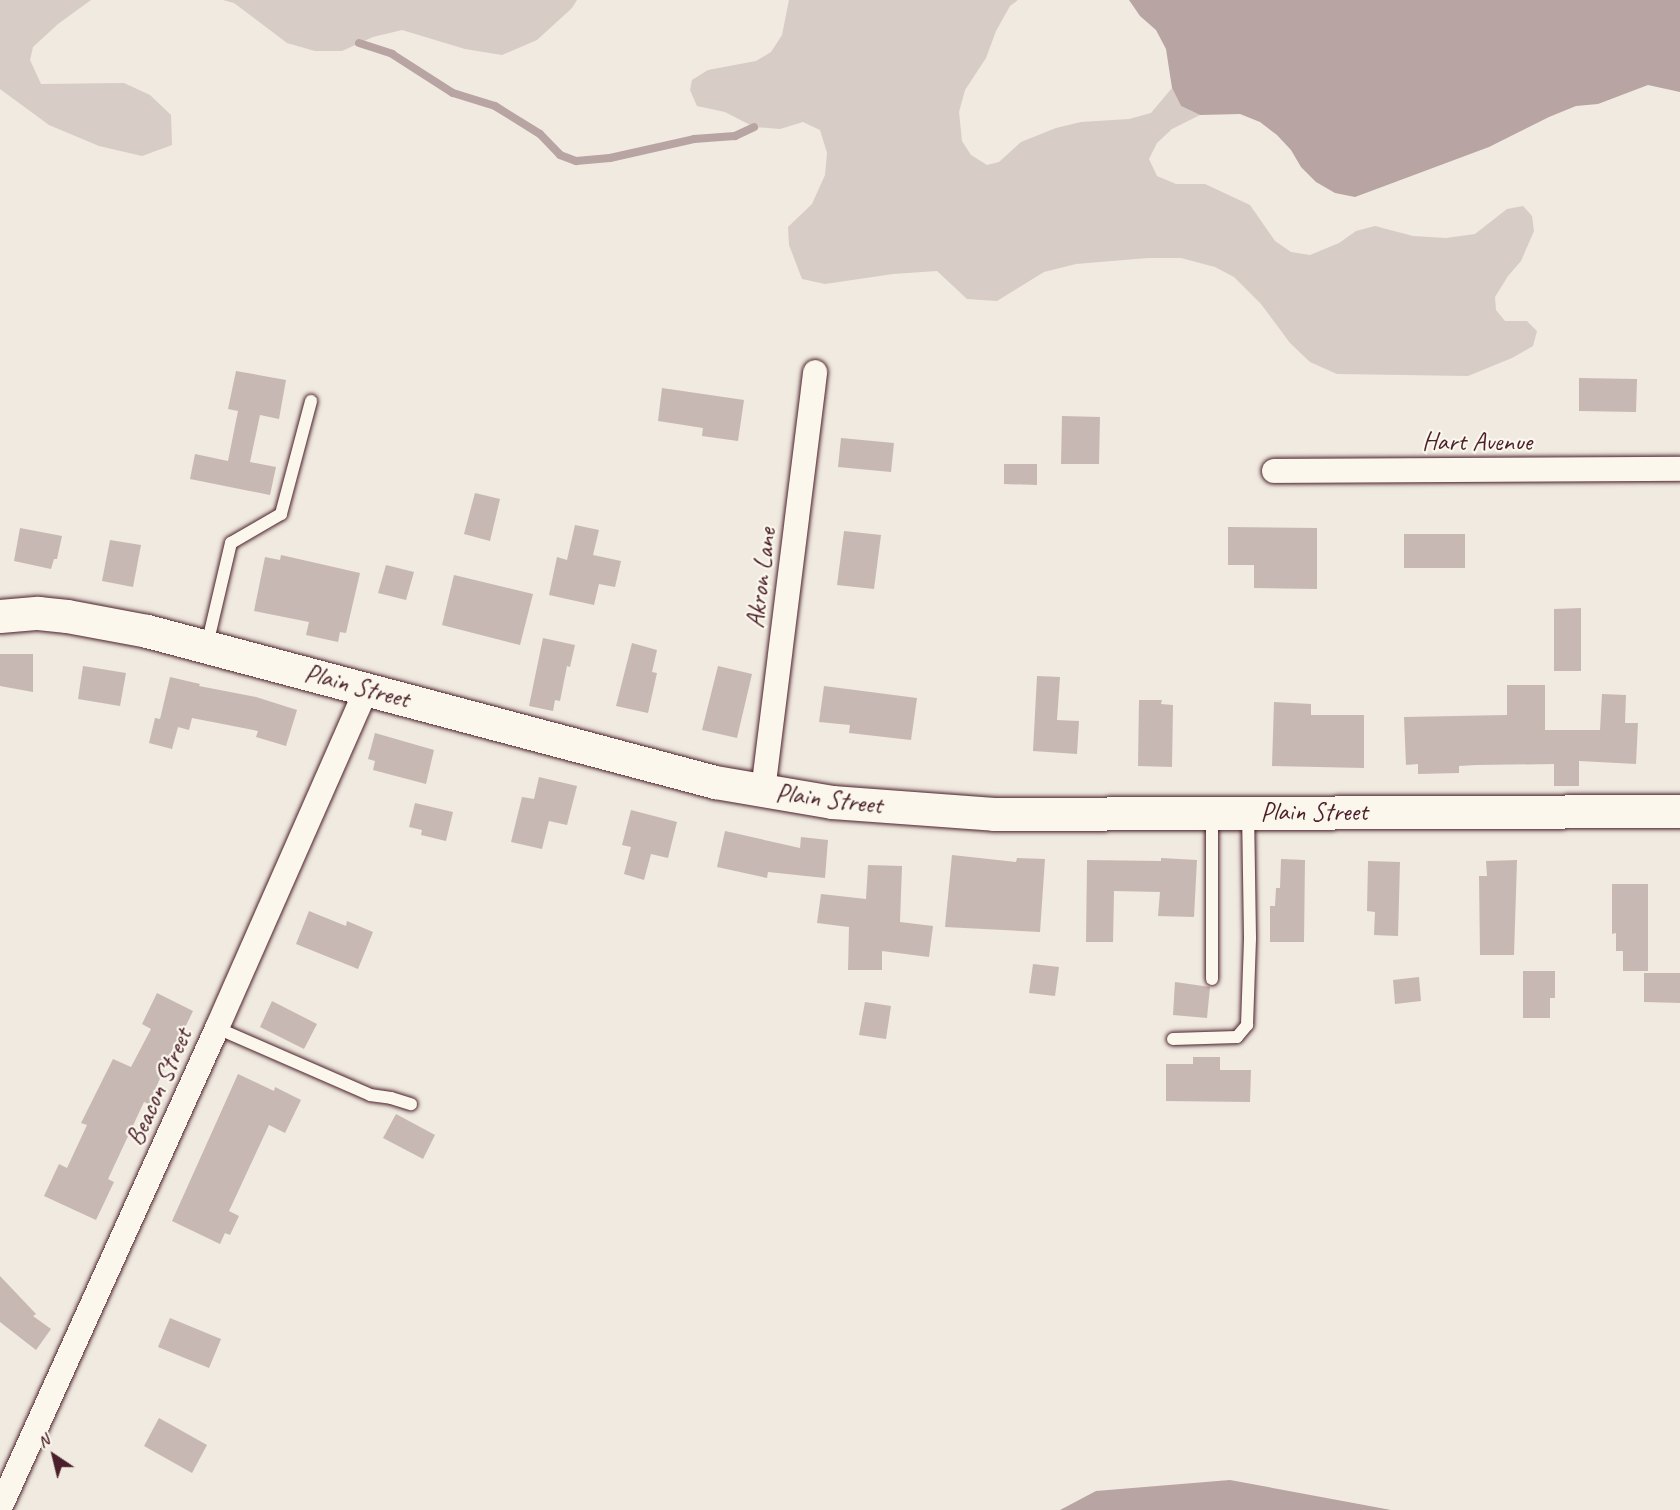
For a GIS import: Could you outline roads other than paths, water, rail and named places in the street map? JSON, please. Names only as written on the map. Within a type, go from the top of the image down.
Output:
[{"type":"main road","name":"Plain Street","points":[[0,616],[38,614],[87,619],[207,646],[715,782],[832,802],[994,814],[1680,811]]},
{"type":"street","name":"Akron Lane","points":[[764,791],[814,372]]},
{"type":"street","name":"Hart Avenue","points":[[1274,471],[1680,469]]},
{"type":"street","name":"Beacon Street","points":[[0,1508],[217,1028],[367,688]]},
{"type":"lane","points":[[207,646],[231,543],[281,514],[311,401]]},
{"type":"lane","points":[[1212,813],[1212,979]]},
{"type":"lane","points":[[1173,1039],[1237,1037],[1247,1025],[1250,938],[1248,813]]},
{"type":"lane","points":[[217,1028],[370,1095],[411,1104]]},
{"type":"waterway","points":[[359,43],[392,54],[453,93],[495,106],[540,134],[560,155],[576,161],[610,158],[694,139],[735,136],[754,127]]}]
